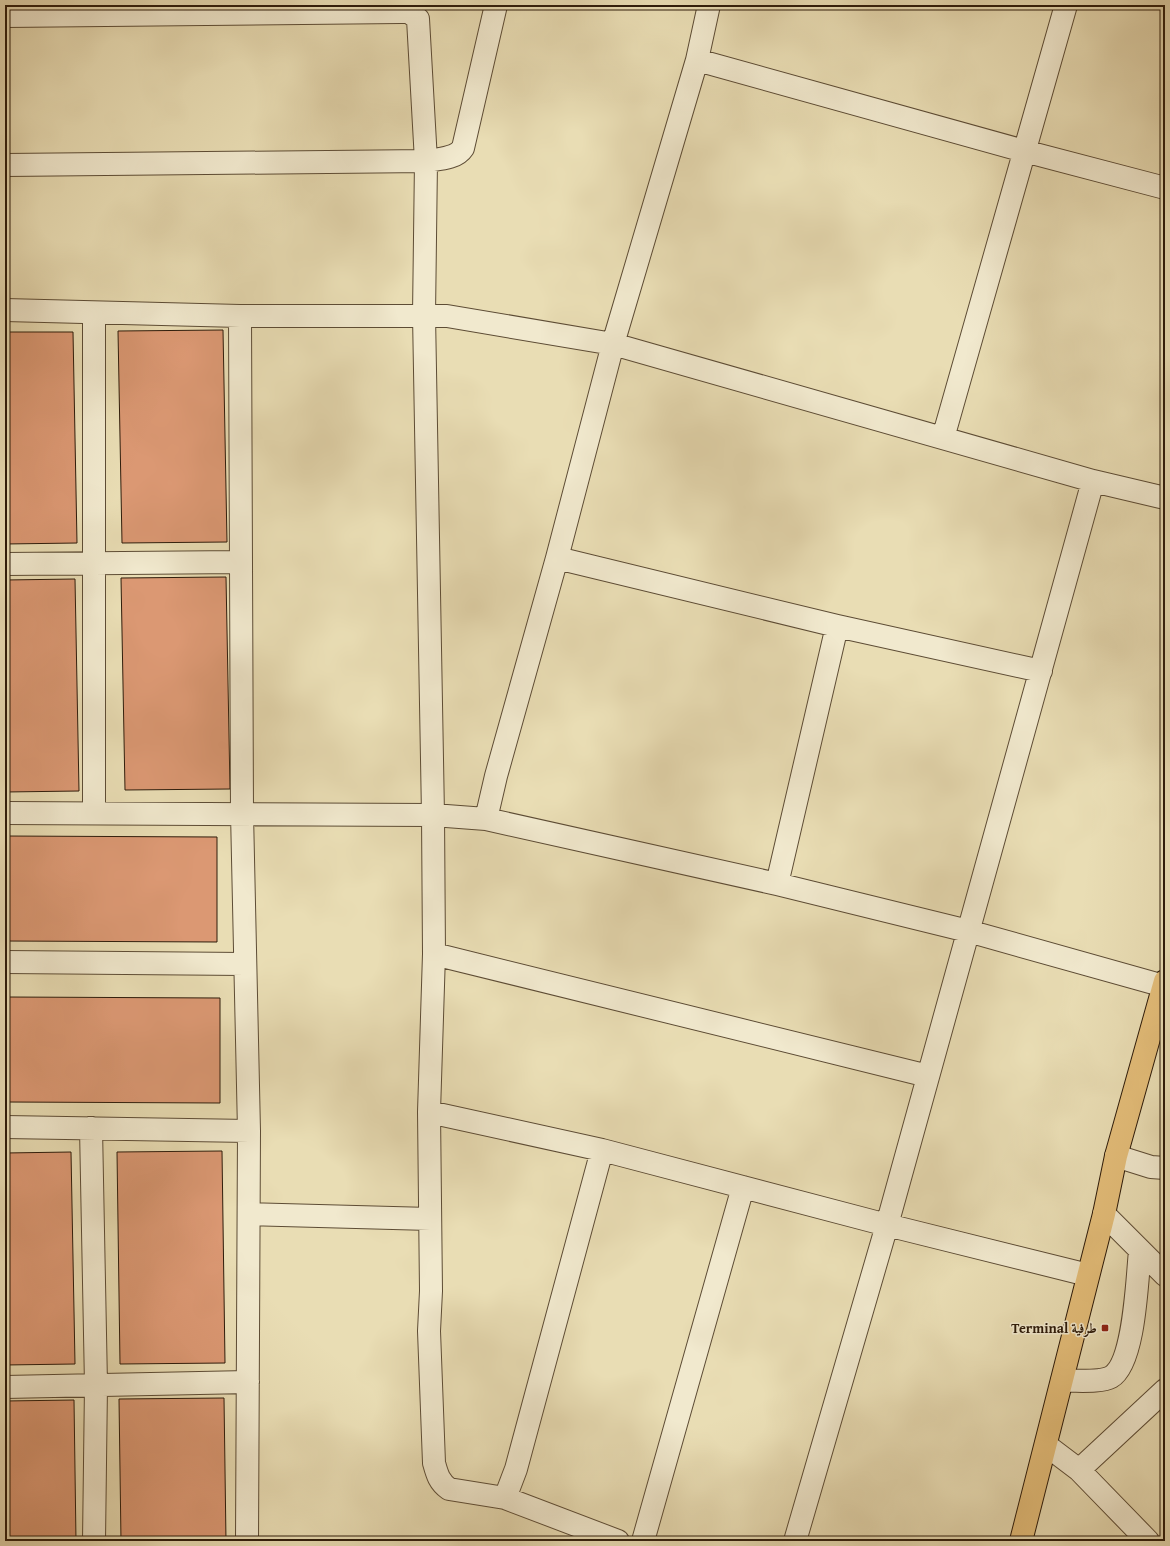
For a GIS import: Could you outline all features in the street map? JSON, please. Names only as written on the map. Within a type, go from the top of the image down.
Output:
[{"type":"main road","points":[[1021,1541],[1104,1214],[1116,1156],[1164,983]]},
{"type":"street","points":[[5,165],[426,161],[456,155],[460,153],[463,148],[496,5]]},
{"type":"street","points":[[486,819],[496,776],[557,558],[613,344],[697,60],[709,5]]},
{"type":"street","points":[[943,438],[1066,5]]},
{"type":"street","points":[[5,16],[409,12],[418,19],[426,161],[424,315],[434,954],[429,1112],[431,1291],[429,1339],[434,1463],[438,1478],[442,1484],[449,1488],[505,1498],[618,1541]]},
{"type":"street","points":[[697,60],[1024,151],[1165,188]]},
{"type":"street","points":[[5,310],[240,316],[447,316],[613,344],[1094,481],[1165,498]]},
{"type":"street","points":[[94,313],[94,813]]},
{"type":"street","points":[[240,316],[242,814],[248,1131],[247,1541]]},
{"type":"street","points":[[795,1541],[887,1225],[1094,481]]},
{"type":"street","points":[[557,558],[837,626],[1041,671]]},
{"type":"street","points":[[5,564],[241,562]]},
{"type":"street","points":[[777,884],[837,626]]},
{"type":"street","points":[[5,813],[433,815],[486,819],[777,884],[968,931],[1164,983]]},
{"type":"street","points":[[434,954],[928,1076]]},
{"type":"street","points":[[5,962],[245,964]]},
{"type":"street","points":[[429,1112],[602,1150],[1088,1276]]},
{"type":"street","points":[[5,1127],[248,1131]]},
{"type":"street","points":[[91,1128],[96,1385],[94,1541]]},
{"type":"street","points":[[505,1498],[516,1469],[602,1150]]},
{"type":"street","points":[[1116,1156],[1151,1167],[1165,1168]]},
{"type":"street","points":[[643,1541],[743,1187]]},
{"type":"street","points":[[248,1214],[430,1219]]},
{"type":"street","points":[[1104,1214],[1165,1275]]},
{"type":"street","points":[[1062,1380],[1102,1380],[1110,1378],[1116,1373],[1124,1357],[1133,1327],[1140,1251]]},
{"type":"street","points":[[5,1387],[248,1382]]},
{"type":"street","points":[[1079,1470],[1165,1390]]},
{"type":"street","points":[[1046,1445],[1079,1470],[1148,1541]]},
{"type":"building","points":[[223,330],[227,542],[122,543],[118,331]]},
{"type":"building","points":[[5,332],[73,332],[77,543],[5,544]]},
{"type":"building","points":[[226,577],[230,789],[125,790],[121,578]]},
{"type":"building","points":[[75,579],[79,791],[5,792],[5,580]]},
{"type":"building","points":[[6,836],[217,837],[217,942],[6,941]]},
{"type":"building","points":[[8,997],[220,998],[220,1103],[8,1102]]},
{"type":"building","points":[[222,1151],[225,1363],[120,1364],[117,1152]]},
{"type":"building","points":[[71,1152],[75,1364],[5,1365],[5,1153]]},
{"type":"building","points":[[224,1398],[226,1541],[121,1541],[119,1399]]},
{"type":"building","points":[[74,1400],[76,1541],[5,1541],[5,1401]]},
{"type":"place","name":"Terminal طرفية","points":[[1105,1328]]}]
